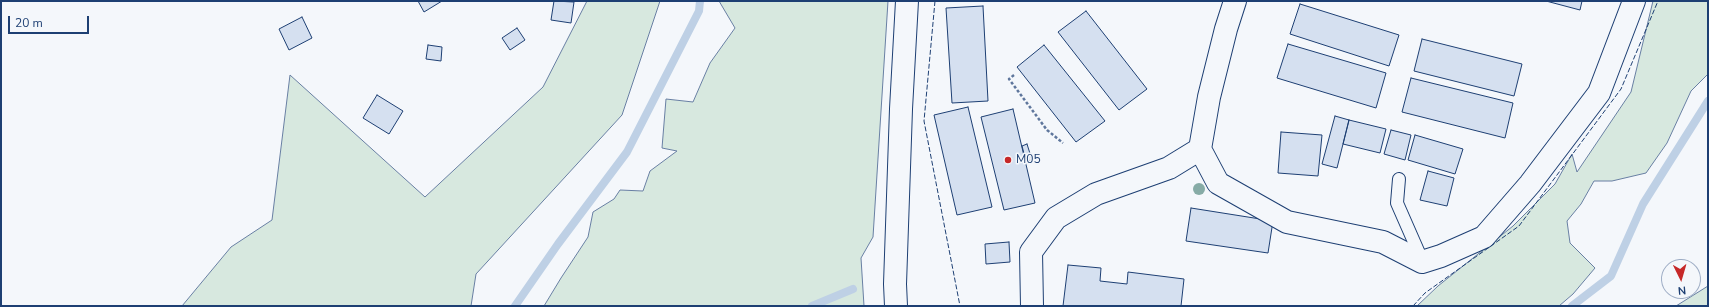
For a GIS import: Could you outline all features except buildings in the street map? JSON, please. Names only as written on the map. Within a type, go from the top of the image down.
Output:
[{"type":"street","points":[[896,306],[895,284],[900,125],[907,1]]},
{"type":"street","points":[[1235,1],[1226,29],[1209,97],[1200,149],[1218,183],[1287,222],[1383,242],[1422,262],[1441,256],[1484,237],[1530,184],[1599,93],[1634,1]]},
{"type":"street","points":[[1032,306],[1031,252],[1056,218],[1096,194],[1169,168],[1200,149]]},
{"type":"lane","points":[[1399,179],[1397,203],[1422,262]]},
{"type":"path","points":[[1014,75],[1009,79],[1047,130],[1064,144]]},
{"type":"shaded area","points":[[587,1],[660,1],[622,115],[476,274],[471,306],[182,306],[231,247],[272,220],[290,75],[425,197],[543,87]]},
{"type":"shaded area","points":[[719,1],[888,1],[873,237],[861,258],[864,306],[544,306],[588,237],[593,212],[614,199],[620,190],[643,191],[650,171],[677,151],[662,148],[666,99],[693,102],[710,63],[735,28]]},
{"type":"shaded area","points":[[1653,1],[1708,1],[1708,74],[1691,91],[1667,143],[1646,173],[1612,181],[1594,181],[1581,204],[1567,221],[1570,243],[1595,268],[1573,294],[1559,306],[1417,306],[1438,286],[1513,226],[1555,184],[1572,154],[1577,172],[1631,92]]},
{"type":"shaded area","points":[[1708,286],[1708,306],[1676,306],[1687,299],[1701,299],[1701,290]]},
{"type":"waterway","points":[[515,306],[558,244],[627,152],[699,11],[700,1]]},
{"type":"waterway","points":[[1572,306],[1611,276],[1643,204],[1708,101]]},
{"type":"waterway","points":[[812,306],[853,289]]},
{"type":"fence","points":[[935,1],[924,121],[960,306]]},
{"type":"fence","points":[[1413,306],[1425,293],[1519,226],[1621,89],[1658,1]]},
{"type":"place","name":"M05","points":[[1008,160]]}]
